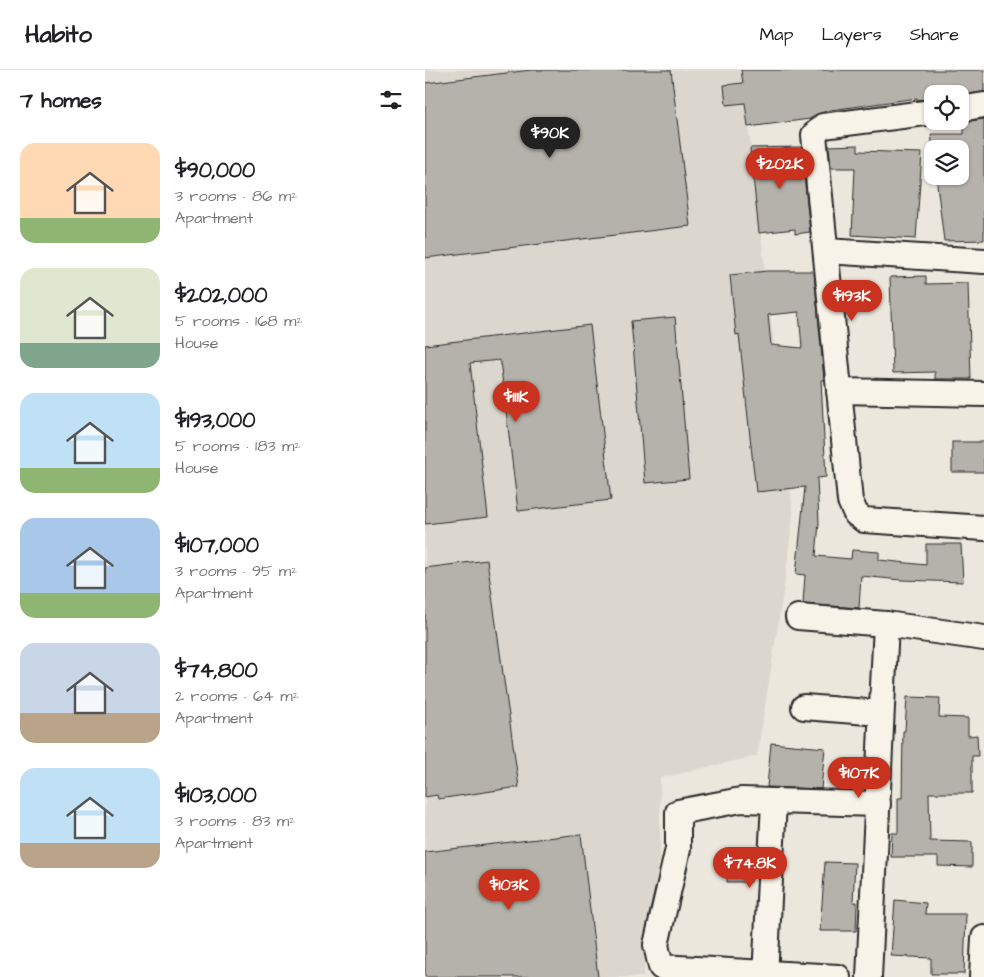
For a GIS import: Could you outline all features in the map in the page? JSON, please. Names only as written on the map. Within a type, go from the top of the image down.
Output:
[{"type":"street","points":[[969,108],[984,106]]},
{"type":"street","points":[[924,113],[823,126],[816,131],[814,139],[850,501],[855,514],[869,520],[984,528]]},
{"type":"street","points":[[826,251],[984,260]]},
{"type":"street","points":[[839,392],[984,394]]},
{"type":"street","points":[[798,616],[886,624],[984,638]]},
{"type":"street","points":[[869,977],[886,624]]},
{"type":"street","points":[[804,707],[881,713]]},
{"type":"street","points":[[838,977],[766,975],[661,967],[656,945],[679,849],[677,812],[741,800],[878,804]]},
{"type":"street","points":[[766,975],[773,802]]},
{"type":"street","points":[[983,977],[984,938]]},
{"type":"shaded area","points":[[425,70],[742,70],[793,513],[786,574],[757,756],[660,778],[660,851],[643,976],[646,977],[425,977]]},
{"type":"building","points":[[531,70],[671,70],[690,226],[425,258],[425,83]]},
{"type":"building","points":[[741,70],[984,70],[984,92],[969,94],[969,85],[924,85],[924,99],[917,100],[917,98],[831,110],[810,119],[748,127],[745,103],[726,105],[724,85],[743,83]]},
{"type":"building","points":[[984,119],[984,240],[944,241],[937,185],[969,185],[969,140],[932,140],[931,134],[964,134],[964,130],[969,130],[969,121]]},
{"type":"building","points":[[858,145],[858,151],[922,153],[916,239],[852,235],[855,168],[831,168],[829,146]]},
{"type":"building","points":[[801,147],[810,232],[795,234],[795,229],[759,233],[750,148]]},
{"type":"building","points":[[767,271],[814,271],[824,380],[821,380],[826,477],[817,478],[819,523],[816,556],[851,559],[852,550],[879,552],[879,560],[926,565],[926,544],[961,544],[963,582],[901,580],[861,576],[859,608],[803,604],[805,575],[796,574],[805,487],[756,492],[739,334],[736,335],[730,275]],"holes":[[[799,312],[802,348],[771,345],[768,315]]]},
{"type":"building","points":[[926,276],[926,284],[968,283],[971,379],[935,379],[935,372],[893,373],[890,277]]},
{"type":"building","points":[[675,317],[689,479],[645,483],[631,321]]},
{"type":"building","points":[[590,325],[611,500],[518,511],[500,360],[470,363],[488,517],[425,524],[425,345]]},
{"type":"building","points":[[952,442],[984,442],[984,472],[952,472]]},
{"type":"building","points":[[487,560],[519,787],[438,799],[437,795],[425,797],[425,568]]},
{"type":"building","points":[[907,697],[940,698],[939,717],[968,718],[968,736],[977,735],[978,756],[972,756],[972,793],[929,793],[930,841],[972,842],[972,867],[938,866],[938,857],[891,857],[892,833],[898,833],[898,798],[902,798],[903,731],[905,731]]},
{"type":"building","points":[[771,743],[825,748],[821,789],[767,787]]},
{"type":"building","points":[[581,834],[598,977],[425,977],[425,852]]},
{"type":"building","points":[[728,856],[752,857],[751,882],[727,882]]},
{"type":"building","points":[[825,862],[855,863],[853,902],[857,902],[856,931],[820,931]]},
{"type":"building","points":[[895,900],[926,903],[925,914],[966,914],[964,974],[931,974],[931,958],[891,956]]}]
